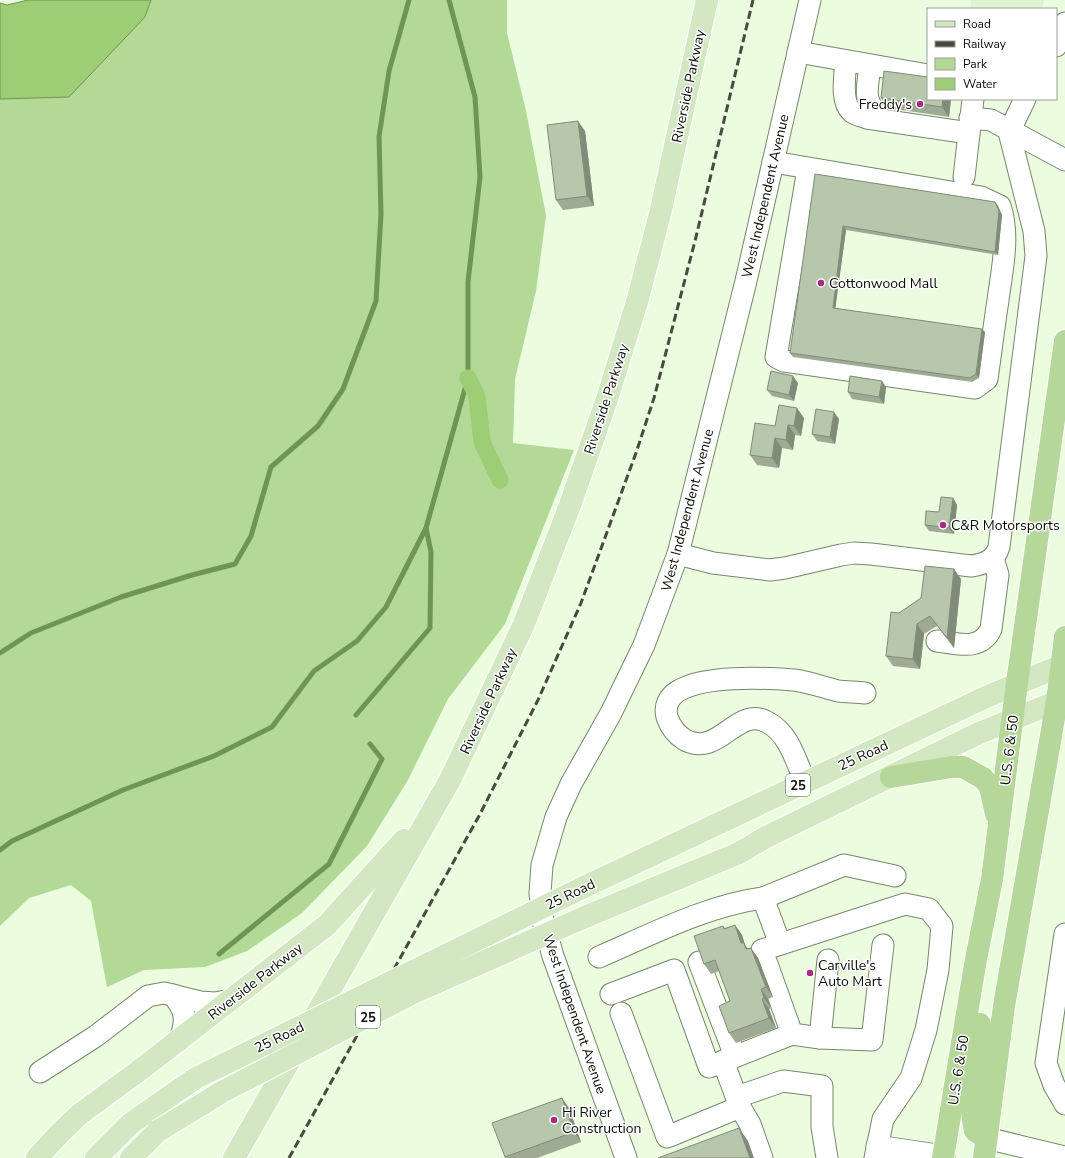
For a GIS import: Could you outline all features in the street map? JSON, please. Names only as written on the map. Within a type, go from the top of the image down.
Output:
[{"type":"highway","name":"U.S. 6 & 50","points":[[944,1157],[976,959],[992,879],[1017,683],[1065,341]]},
{"type":"highway","points":[[985,1148],[1004,1006],[1061,700],[1065,637]]},
{"type":"highway","points":[[890,777],[952,767],[963,767],[982,778],[990,787],[996,814],[997,834],[992,879]]},
{"type":"highway","points":[[976,959],[983,1003],[974,1073],[971,1115],[975,1131],[985,1148]]},
{"type":"main road","name":"Riverside Parkway","points":[[234,1158],[450,780],[524,624],[570,505],[607,399],[637,302],[660,214],[707,0]]},
{"type":"main road","name":"25 Road","points":[[96,1158],[130,1124],[196,1078],[580,889],[1017,683],[1063,665]]},
{"type":"main road","name":"25 Road","points":[[131,1158],[158,1131],[222,1092],[413,993],[585,917],[739,853],[766,837],[977,734],[1061,700]]},
{"type":"main road","name":"Riverside Parkway","points":[[37,1158],[80,1114],[231,1000],[327,925],[397,850],[450,780]]},
{"type":"street","name":"West Independent Avenue","points":[[626,1158],[553,956],[543,921],[540,880],[547,843],[556,817],[571,784],[611,713],[635,664],[661,602],[678,554],[746,281],[810,0]]},
{"type":"street","points":[[1057,43],[1065,23]]},
{"type":"street","points":[[798,52],[870,66],[927,75]]},
{"type":"street","points":[[846,61],[845,100],[853,114],[881,120],[970,117],[991,120],[1010,132],[1065,160]]},
{"type":"street","points":[[870,66],[867,98],[870,107],[881,120]]},
{"type":"street","points":[[678,554],[713,563],[770,570],[854,553],[971,566],[979,565],[993,558],[999,547],[1034,287],[1036,256],[1034,231],[1022,188],[1010,132],[1025,100]]},
{"type":"street","points":[[964,177],[970,117]]},
{"type":"street","points":[[773,162],[981,197],[1000,206],[1004,216],[1005,230],[987,379],[975,388],[784,361],[776,357],[808,169]]},
{"type":"street","points":[[991,201],[1005,193],[1022,188]]},
{"type":"street","points":[[1000,280],[1034,287]]},
{"type":"street","points":[[995,317],[1029,322]]},
{"type":"street","points":[[937,641],[968,645],[983,641],[988,636],[991,629],[998,575],[993,558]]},
{"type":"street","points":[[805,782],[788,742],[775,726],[758,718],[751,719],[742,722],[711,742],[702,745],[692,744],[683,739],[671,725],[667,716],[667,706],[670,698],[675,692],[693,684],[723,680],[795,680],[839,691],[865,693]]},
{"type":"street","points":[[599,957],[691,919],[741,901],[763,898],[844,865],[895,876]]},
{"type":"street","points":[[763,898],[780,944]]},
{"type":"street","points":[[792,1034],[762,950],[905,904],[929,909],[942,926],[938,970],[926,1030],[911,1078],[883,1119],[876,1152],[944,1157]]},
{"type":"street","points":[[1065,934],[1046,1063],[1054,1085],[1065,1104]]},
{"type":"street","points":[[611,994],[674,970],[708,1067],[792,1034],[820,1038],[872,1040],[884,945]]},
{"type":"street","points":[[820,1038],[828,960]]},
{"type":"street","points":[[699,962],[729,1058],[738,1102],[750,1124],[762,1158]]},
{"type":"street","points":[[40,1072],[96,1036],[140,1001],[157,993],[164,993],[200,1002],[215,1003],[231,1000]]},
{"type":"street","points":[[173,995],[181,1005],[185,1018],[185,1026],[180,1039]]},
{"type":"street","points":[[622,1013],[667,1136],[783,1081],[822,1086],[822,1127],[827,1158]]},
{"type":"street","points":[[985,1148],[1065,1157]]},
{"type":"shaded area","points":[[971,0],[1044,0],[1042,8],[970,8]]},
{"type":"green space","points":[[151,0],[507,0],[507,33],[526,111],[546,216],[536,291],[515,379],[513,443],[574,450],[505,624],[448,699],[408,780],[367,846],[302,913],[247,951],[205,967],[144,970],[107,987],[91,901],[71,885],[29,898],[0,926],[0,96],[145,17]]},
{"type":"water","points":[[28,0],[151,0],[145,17],[69,97],[0,99],[0,3],[7,5]]},
{"type":"building","points":[[884,71],[927,77],[927,100],[943,100],[942,107],[881,98]]},
{"type":"building","points":[[578,121],[587,196],[556,200],[547,125]]},
{"type":"building","name":"Cottonwood Mall","points":[[815,174],[995,202],[999,211],[995,252],[843,226],[833,308],[982,329],[976,374],[970,378],[790,353]]},
{"type":"building","points":[[771,371],[793,376],[789,395],[767,390]]},
{"type":"building","points":[[850,376],[882,381],[879,397],[848,392]]},
{"type":"building","points":[[779,405],[797,408],[794,426],[788,425],[786,440],[775,438],[772,458],[750,455],[755,423],[775,426]]},
{"type":"building","points":[[816,409],[834,412],[830,437],[812,434]]},
{"type":"building","points":[[941,497],[953,498],[949,528],[925,525],[926,511],[939,512]]},
{"type":"building","points":[[925,566],[954,569],[947,638],[930,616],[917,624],[913,659],[886,656],[891,612],[899,613],[921,598]]},
{"type":"building","points":[[735,925],[741,943],[744,943],[746,949],[751,948],[766,987],[761,989],[764,998],[762,999],[769,1018],[729,1033],[719,1006],[730,1001],[715,960],[704,964],[694,936],[723,926],[724,929]]},
{"type":"building","name":"Hi River Construction","points":[[562,1098],[574,1132],[505,1157],[492,1123]]},
{"type":"building","points":[[739,1128],[750,1158],[658,1158]]},
{"type":"waterway","points":[[0,653],[31,633],[121,597],[192,575],[235,564],[251,536],[271,467],[318,426],[343,389],[376,301],[381,214],[379,137],[389,71],[409,0]]},
{"type":"waterway","points":[[356,715],[430,628],[431,552],[426,528],[468,378],[468,282],[480,177],[475,97],[449,0]]},
{"type":"waterway","points":[[468,378],[477,396],[482,442],[500,480]]},
{"type":"waterway","points":[[0,850],[12,841],[123,790],[214,756],[272,727],[314,671],[357,641],[386,607],[426,528]]},
{"type":"waterway","points":[[219,954],[329,864],[382,759],[370,744]]},
{"type":"railway","points":[[289,1158],[479,816],[538,700],[581,603],[636,453],[654,398],[695,241],[753,0]]},
{"type":"place","name":"Freddy's","points":[[920,104]]},
{"type":"place","name":"Cottonwood Mall","points":[[821,283]]},
{"type":"place","name":"C&R Motorsports","points":[[943,525]]},
{"type":"place","name":"Carville's Auto Mart","points":[[810,973]]},
{"type":"place","name":"Hi River Construction","points":[[554,1120]]}]
